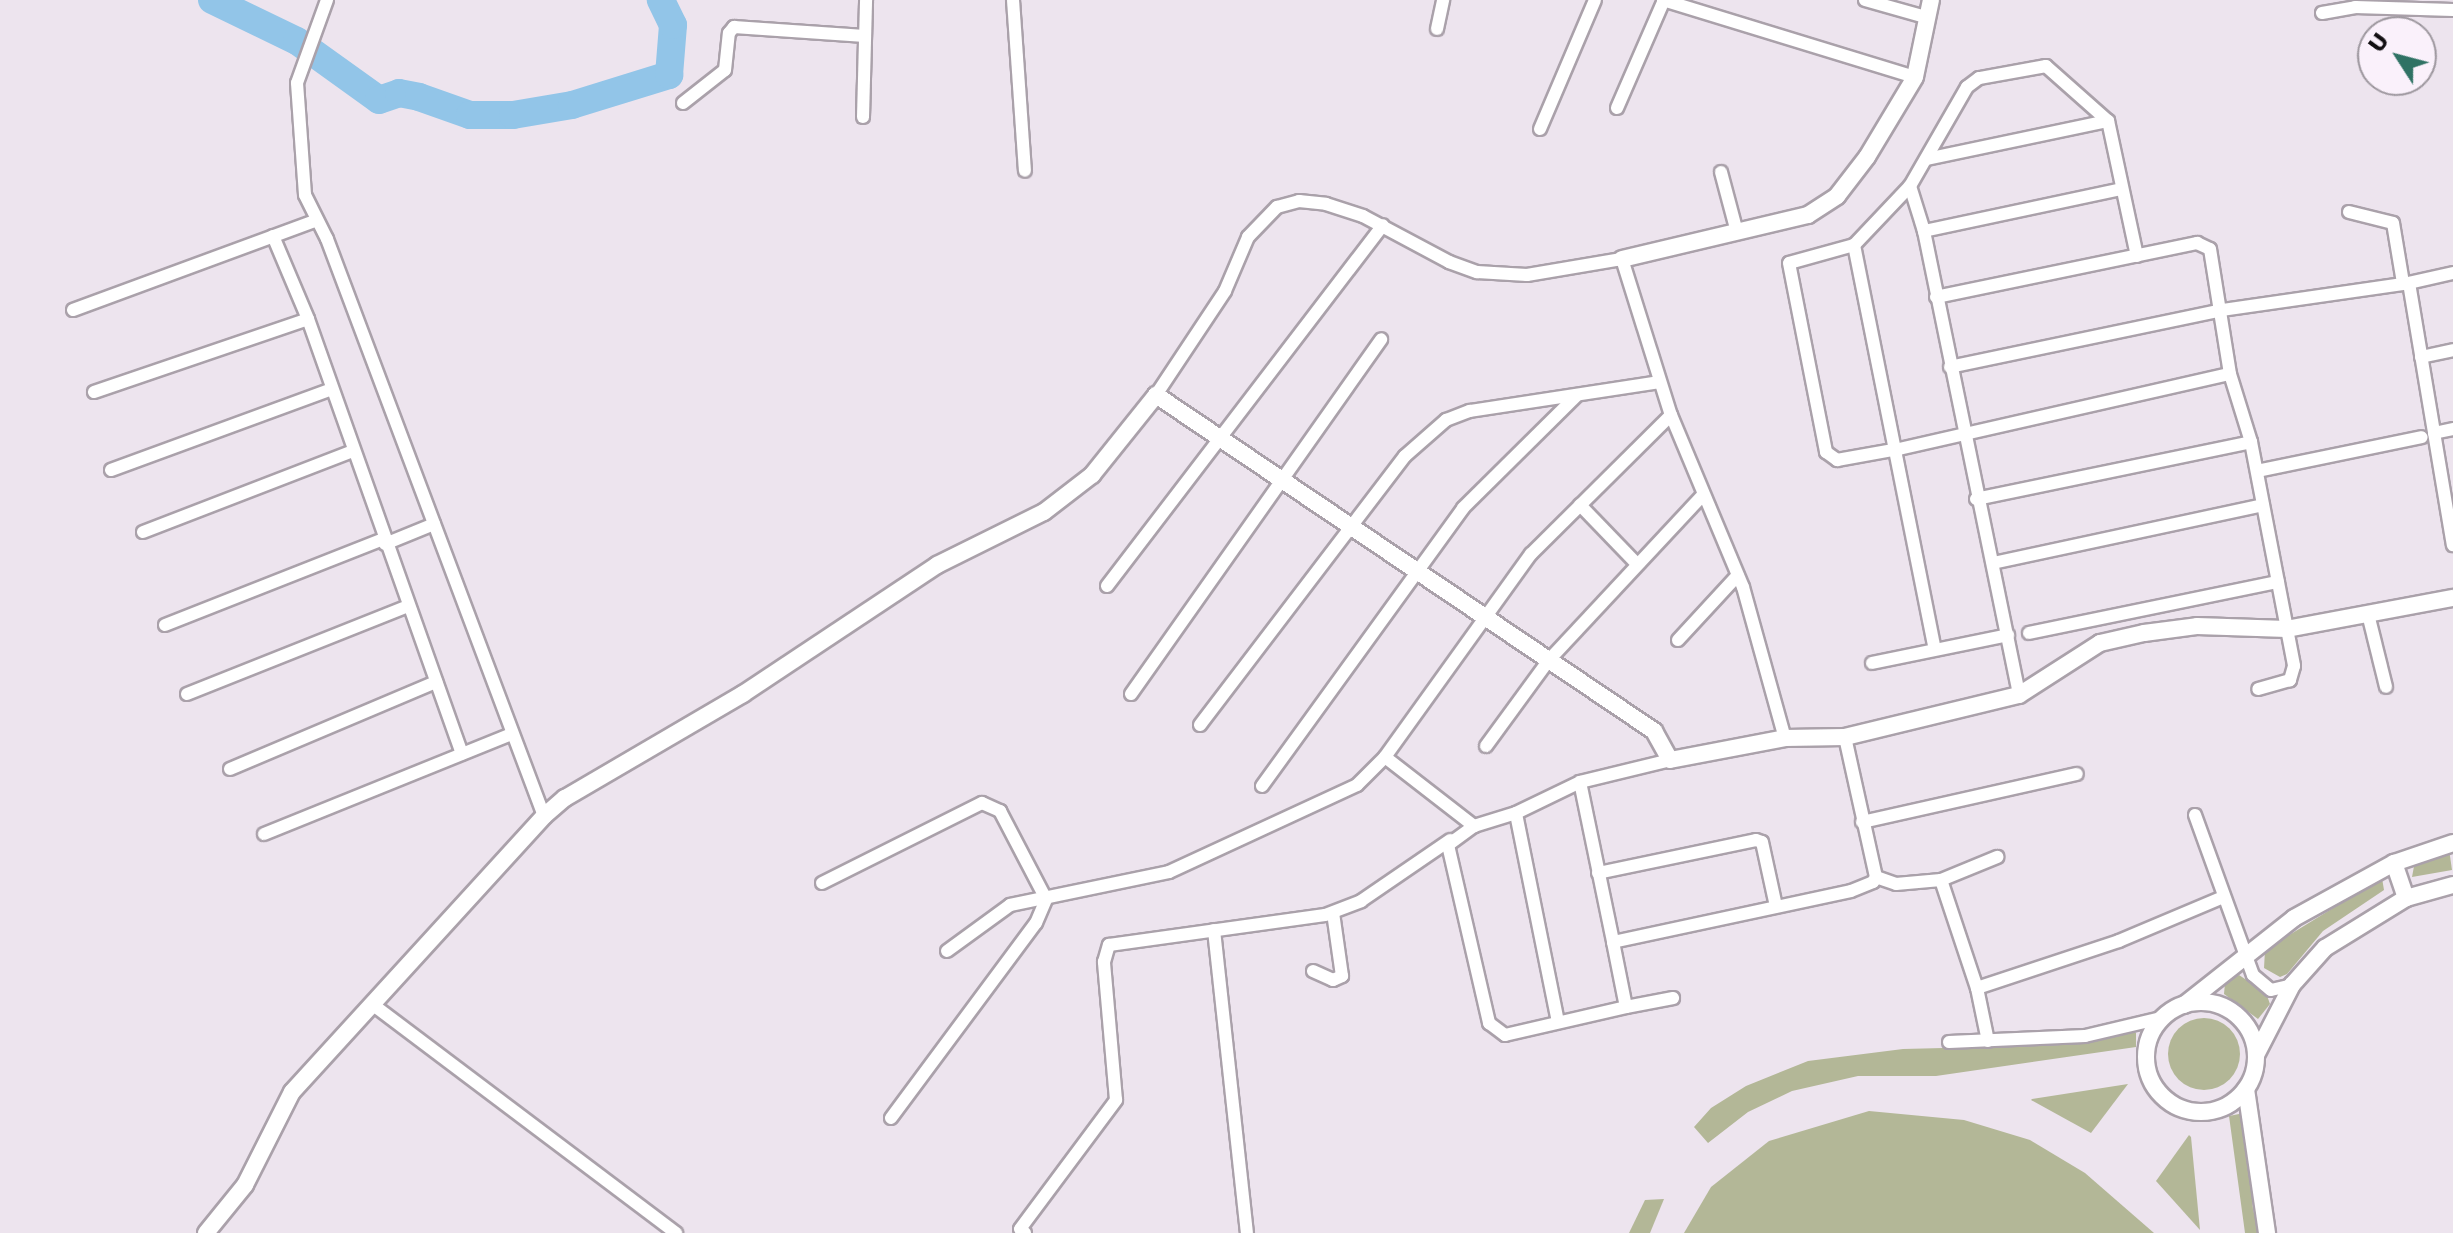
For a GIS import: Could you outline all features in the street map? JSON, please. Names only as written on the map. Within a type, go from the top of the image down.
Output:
[{"type":"street","points":[[327,0],[322,22],[297,83],[305,195],[544,816]]},
{"type":"street","points":[[863,117],[866,0]]},
{"type":"street","points":[[1013,0],[1025,171]]},
{"type":"street","points":[[1437,29],[1443,0]]},
{"type":"street","points":[[1540,129],[1595,0]]},
{"type":"street","points":[[1617,108],[1664,0],[1915,77]]},
{"type":"street","points":[[1865,0],[1929,18]]},
{"type":"street","points":[[206,1233],[245,1185],[292,1092],[544,816],[565,798],[743,694],[937,565],[1044,512],[1092,475],[1156,395],[1225,291],[1261,219],[1299,201],[1326,204],[1383,225],[1449,262],[1477,272],[1527,275],[1622,259],[1808,215],[1837,196],[1874,147],[1915,77],[1931,0]]},
{"type":"street","points":[[2322,13],[2355,7],[2453,10]]},
{"type":"street","points":[[683,103],[725,70],[729,33],[734,27],[865,36]]},
{"type":"street","points":[[2137,256],[2108,121],[2039,64],[1971,83],[1910,186],[1854,245],[1789,263],[1826,452],[1837,460],[1899,449],[2230,374]]},
{"type":"street","points":[[1927,159],[2108,121]]},
{"type":"street","points":[[1721,172],[1737,232]]},
{"type":"street","points":[[1910,186],[1924,231],[1976,499],[1993,563],[2019,695]]},
{"type":"street","points":[[1924,231],[2122,189]]},
{"type":"street","points":[[2349,212],[2393,223],[2400,283],[2421,357],[2428,435],[2450,506],[2453,545]]},
{"type":"street","points":[[73,310],[317,220]]},
{"type":"street","points":[[1107,586],[1383,225]]},
{"type":"street","points":[[273,236],[308,319],[384,542],[462,754]]},
{"type":"street","points":[[1936,297],[2204,244],[2210,249],[2230,374],[2251,442],[2287,629],[2292,678],[2258,689]]},
{"type":"street","points":[[1854,245],[1899,449],[1935,649]]},
{"type":"street","points":[[1622,259],[1671,415],[1738,575],[1785,738]]},
{"type":"street","points":[[1950,367],[2222,310],[2453,273]]},
{"type":"street","points":[[94,392],[308,319]]},
{"type":"street","points":[[1131,694],[1381,339]]},
{"type":"street","points":[[2421,357],[2453,350]]},
{"type":"street","points":[[1200,725],[1405,456],[1446,420],[1470,411],[1659,382]]},
{"type":"street","points":[[111,470],[332,389]]},
{"type":"street","points":[[1156,395],[1352,524],[1658,737],[1670,760]]},
{"type":"street","points":[[1262,786],[1463,508],[1576,396]]},
{"type":"street","points":[[947,951],[1010,905],[1169,872],[1357,785],[1385,757],[1483,615],[1531,554],[1671,415]]},
{"type":"street","points":[[2257,471],[2453,429]]},
{"type":"street","points":[[1976,499],[2251,442]]},
{"type":"street","points":[[143,532],[353,451]]},
{"type":"street","points":[[1486,746],[1549,660],[1636,563],[1703,495]]},
{"type":"street","points":[[1580,505],[1636,563]]},
{"type":"street","points":[[1993,563],[2263,505]]},
{"type":"street","points":[[165,625],[434,524]]},
{"type":"street","points":[[1678,640],[1738,575]]},
{"type":"street","points":[[2029,633],[2278,582]]},
{"type":"street","points":[[1021,1232],[1116,1100],[1103,952],[1120,939],[1214,930],[1333,913],[1361,901],[1474,826],[1516,813],[1580,782],[1670,760],[1785,738],[1845,737],[2019,695],[2100,643],[2197,626],[2287,629],[2453,598]]},
{"type":"street","points":[[187,694],[408,606]]},
{"type":"street","points":[[2368,614],[2386,687]]},
{"type":"street","points":[[1872,663],[2008,635]]},
{"type":"street","points":[[230,769],[436,682]]},
{"type":"street","points":[[264,834],[512,734]]},
{"type":"street","points":[[1845,737],[1876,877]]},
{"type":"street","points":[[1385,757],[1474,826]]},
{"type":"street","points":[[1862,822],[2077,774]]},
{"type":"street","points":[[1580,782],[1626,1007]]},
{"type":"street","points":[[822,883],[982,803],[1000,811],[1046,899]]},
{"type":"street","points":[[1516,813],[1558,1022]]},
{"type":"street","points":[[2195,815],[2253,975],[2271,990],[2292,985]]},
{"type":"street","points":[[1450,840],[1489,1023],[1505,1035],[1673,998]]},
{"type":"street","points":[[1598,873],[1756,840],[1762,842],[1776,906]]},
{"type":"street","points":[[1949,1042],[2085,1036],[2162,1018],[2184,1005],[2294,918],[2394,863],[2453,843]]},
{"type":"street","points":[[1613,942],[1851,891],[1876,877],[1896,884],[1941,880],[1997,857]]},
{"type":"street","points":[[2394,863],[2406,898]]},
{"type":"street","points":[[1941,880],[1977,988],[1988,1041]]},
{"type":"street","points":[[2267,1233],[2246,1089],[2256,1055],[2292,985],[2325,948],[2406,898],[2453,885]]},
{"type":"street","points":[[1977,988],[2119,941],[2223,897]]},
{"type":"street","points":[[891,1118],[1036,923],[1046,899]]},
{"type":"street","points":[[1313,971],[1333,980],[1342,976],[1333,913]]},
{"type":"street","points":[[1214,930],[1247,1233]]},
{"type":"street","points":[[2184,1005],[2205,1002],[2225,1007],[2242,1019],[2256,1055]]},
{"type":"street","points":[[372,1004],[676,1233]]},
{"type":"street","points":[[2162,1018],[2150,1040],[2147,1066],[2167,1100],[2204,1112],[2235,1101],[2246,1089]]},
{"type":"green space","points":[[2449,849],[2452,870],[2412,877],[2415,861]]},
{"type":"green space","points":[[2382,878],[2384,890],[2323,931],[2287,974],[2280,977],[2264,968],[2265,950]]},
{"type":"green space","points":[[2239,975],[2266,993],[2270,1004],[2258,1019],[2224,994],[2225,983]]},
{"type":"green space","points":[[2204,1018],[2224,1024],[2234,1034],[2240,1054],[2234,1074],[2224,1084],[2204,1090],[2184,1084],[2174,1074],[2168,1054],[2174,1034],[2184,1024]]},
{"type":"green space","points":[[2130,1030],[2136,1033],[2136,1047],[1936,1076],[1858,1076],[1792,1091],[1748,1112],[1708,1143],[1694,1127],[1711,1108],[1746,1086],[1808,1061],[1903,1049],[2060,1045]]},
{"type":"green space","points":[[2128,1084],[2091,1133],[2031,1100],[2032,1099]]},
{"type":"green space","points":[[1869,1111],[1964,1120],[2030,1140],[2085,1173],[2154,1233],[1684,1233],[1711,1187],[1769,1141]]},
{"type":"green space","points":[[2244,1113],[2253,1209],[2259,1233],[2245,1233],[2229,1116]]},
{"type":"green space","points":[[2189,1135],[2191,1137],[2200,1230],[2156,1181]]},
{"type":"green space","points":[[1664,1199],[1650,1233],[1629,1233],[1645,1200]]},
{"type":"waterway","points":[[212,0],[297,41],[379,100],[399,93],[470,115],[513,115],[572,105],[669,75],[673,25],[661,0]]}]
